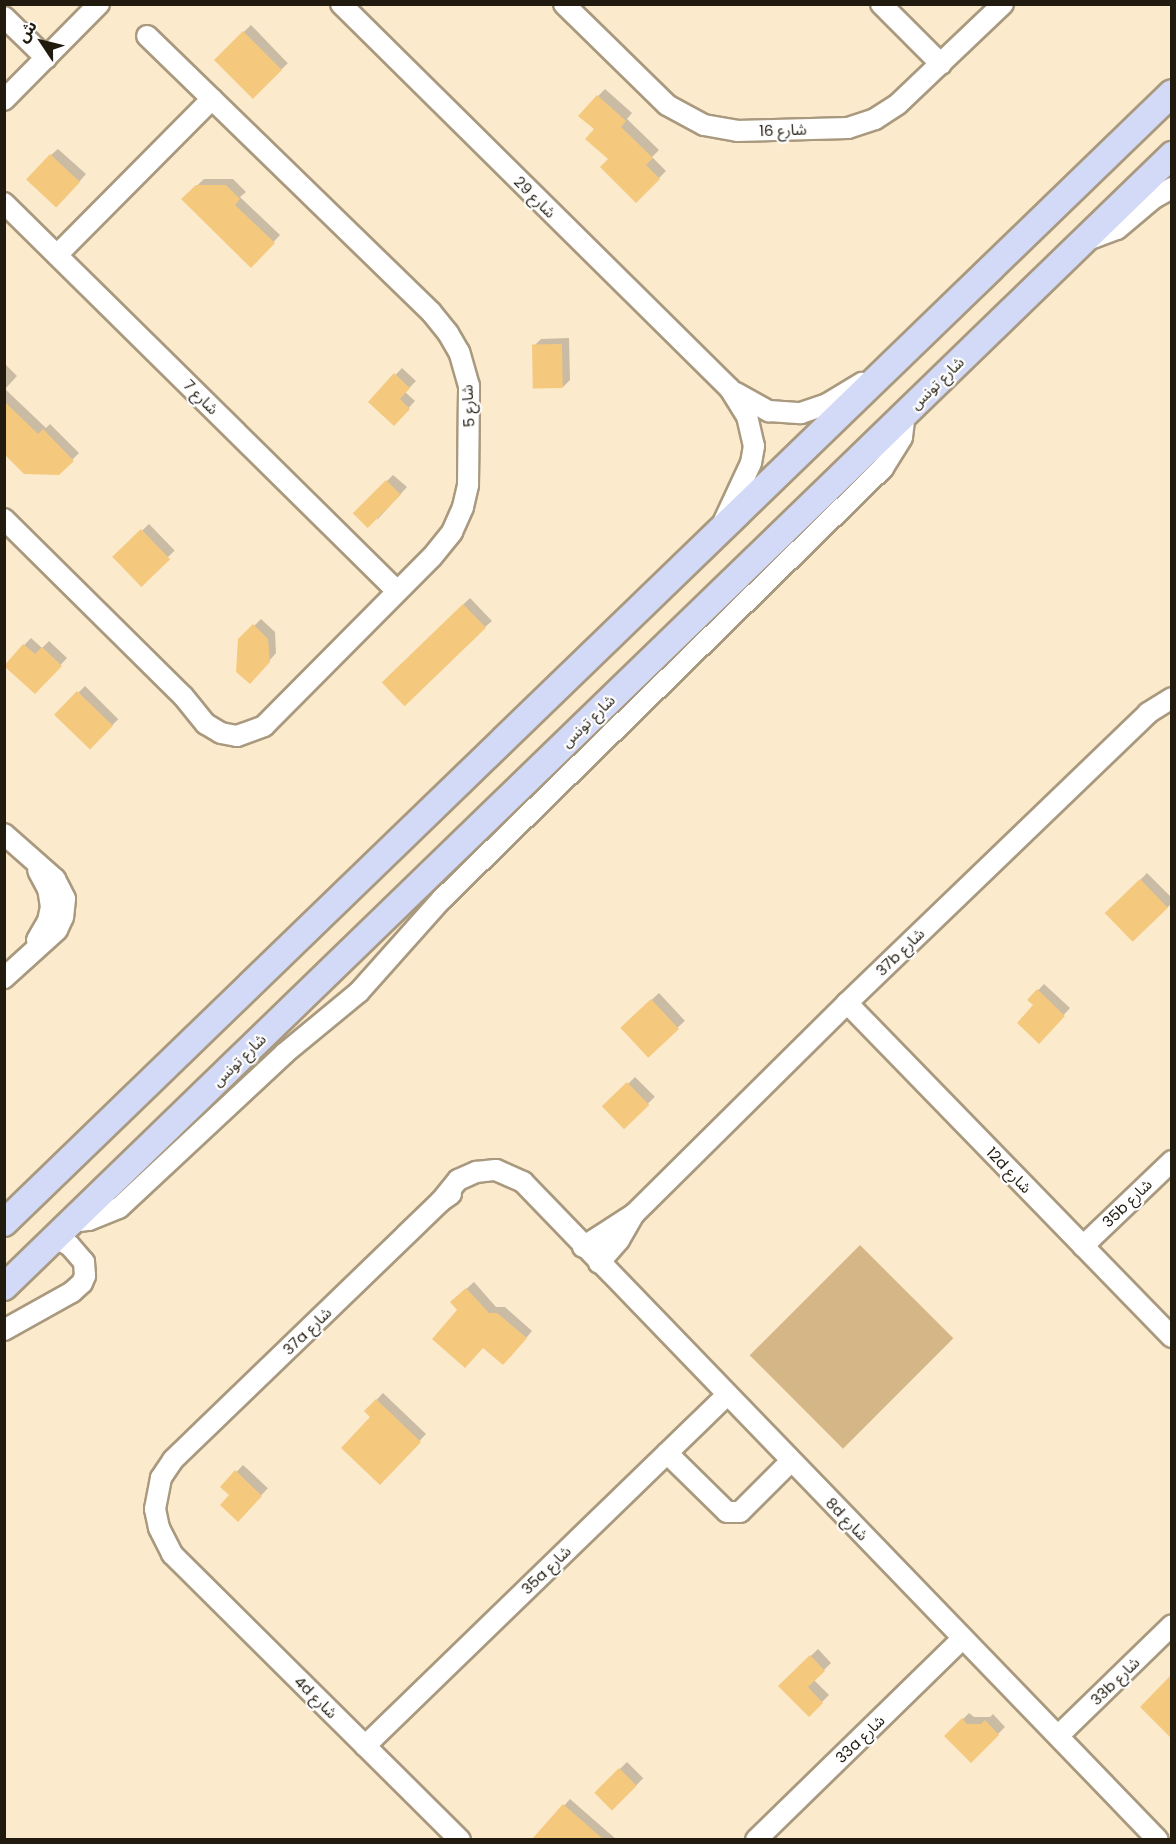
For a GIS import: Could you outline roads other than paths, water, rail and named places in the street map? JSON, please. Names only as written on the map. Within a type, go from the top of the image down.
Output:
[{"type":"main road","points":[[4,1223],[1172,93]]},
{"type":"main road","name":"شارع تونس","points":[[4,1287],[1172,155]]},
{"type":"street","points":[[4,100],[99,4]]},
{"type":"street","name":"شارع 29","points":[[341,4],[730,389],[760,408],[778,413],[801,413],[827,404],[885,370]]},
{"type":"street","name":"شارع 16","points":[[564,4],[667,105],[688,119],[720,129],[754,131],[848,128],[862,124],[898,104],[1004,4]]},
{"type":"street","points":[[881,4],[941,64]]},
{"type":"street","points":[[4,17],[46,58]]},
{"type":"street","name":"شارع 5","points":[[4,519],[183,696],[217,720],[234,725],[252,722],[282,706],[442,545],[463,507],[468,485],[470,404],[469,386],[459,352],[431,312],[147,36]]},
{"type":"street","points":[[57,255],[212,99]]},
{"type":"street","points":[[1083,242],[1117,229],[1154,198],[1172,188]]},
{"type":"street","name":"شارع 7","points":[[4,203],[397,591]]},
{"type":"street","name":"شارع 29","points":[[719,531],[751,463],[754,446],[747,416],[730,389]]},
{"type":"street","points":[[4,1330],[72,1292],[82,1283],[86,1269],[84,1262],[69,1245],[64,1230],[119,1208],[285,1053],[359,992],[442,899],[883,468],[902,437],[905,414]]},
{"type":"street","name":"37b شارع","points":[[584,1247],[634,1214],[846,1004],[1148,713],[1172,698]]},
{"type":"street","points":[[4,834],[31,860],[45,883],[51,907],[44,930],[27,957],[4,978]]},
{"type":"street","name":"12d شارع","points":[[846,1004],[1172,1337]]},
{"type":"street","name":"35b شارع","points":[[1083,1246],[1172,1161]]},
{"type":"street","name":"8d شارع","points":[[487,1177],[536,1198],[1158,1839]]},
{"type":"street","name":"37a شارع","points":[[149,1509],[173,1460],[441,1201],[458,1180],[487,1177]]},
{"type":"street","name":"37b شارع","points":[[599,1263],[619,1240],[634,1214]]},
{"type":"street","name":"35a شارع","points":[[365,1746],[727,1395]]},
{"type":"street","points":[[667,1453],[727,1512],[740,1512],[791,1461]]},
{"type":"street","name":"4d شارع","points":[[149,1509],[145,1525],[153,1539],[172,1554],[460,1839]]},
{"type":"street","name":"33b شارع","points":[[1058,1736],[1172,1625]]},
{"type":"street","name":"33a شارع","points":[[756,1839],[963,1638]]}]
